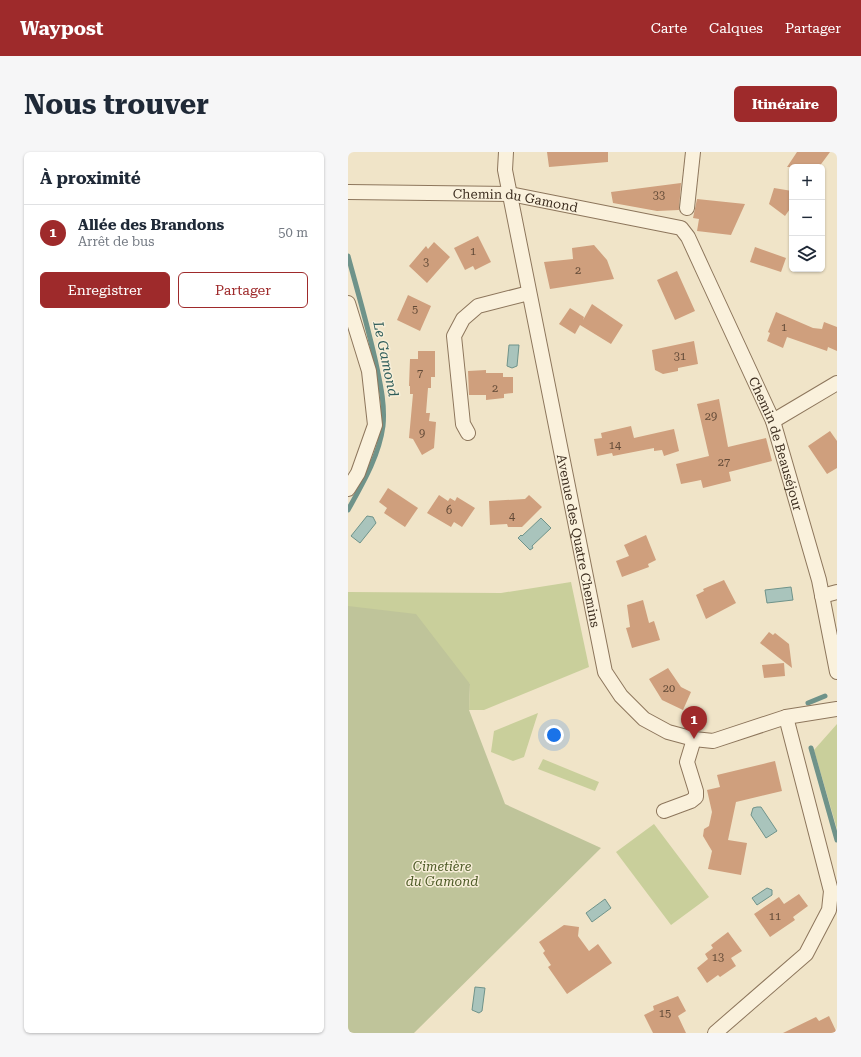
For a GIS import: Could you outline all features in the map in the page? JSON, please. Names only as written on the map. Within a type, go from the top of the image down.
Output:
[{"type":"street","name":"Avenue des Quatre Chemins","points":[[506,152],[505,170],[605,672],[621,696],[644,719],[668,732],[694,739],[713,741],[786,717],[837,709]]},
{"type":"street","points":[[687,208],[693,152]]},
{"type":"street","name":"Chemin du Gamond","points":[[348,192],[510,194],[681,228]]},
{"type":"street","name":"Chemin de Beauséjour","points":[[681,228],[688,237],[706,274],[773,421],[822,596],[837,672]]},
{"type":"street","points":[[468,433],[463,424],[454,336],[463,319],[478,306],[529,293]]},
{"type":"street","points":[[348,303],[369,371],[375,425],[358,473],[348,489]]},
{"type":"street","points":[[773,421],[837,383]]},
{"type":"street","points":[[822,596],[837,592]]},
{"type":"street","points":[[715,1033],[806,954],[829,910],[831,891],[786,717]]},
{"type":"street","points":[[664,810],[691,801],[696,797],[696,791],[687,762],[694,739]]},
{"type":"green space","points":[[571,582],[589,667],[484,710],[469,710],[470,684],[348,607],[348,592],[501,593]]},
{"type":"green space","name":"Cimetière du Gamond","points":[[348,606],[416,614],[470,684],[469,710],[505,804],[601,848],[414,1033],[348,1033]]},
{"type":"green space","points":[[538,713],[524,757],[513,761],[491,752],[494,731]]},
{"type":"green space","points":[[837,724],[837,829],[814,750]]},
{"type":"green space","points":[[543,759],[599,782],[595,791],[538,769]]},
{"type":"green space","points":[[654,824],[709,897],[671,925],[616,852]]},
{"type":"water","points":[[509,345],[519,345],[517,366],[512,368],[507,366]]},
{"type":"water","points":[[367,516],[373,517],[376,523],[360,543],[351,536]]},
{"type":"water","points":[[541,518],[551,528],[532,546],[533,548],[530,550],[518,538]]},
{"type":"water","points":[[791,587],[793,600],[767,603],[765,590]]},
{"type":"water","points":[[761,807],[777,831],[766,838],[751,815],[753,808]]},
{"type":"water","points":[[767,888],[772,890],[772,895],[757,905],[752,898]]},
{"type":"water","points":[[605,899],[611,908],[592,922],[586,913]]},
{"type":"water","points":[[475,987],[485,988],[482,1011],[479,1013],[472,1010]]},
{"type":"building","points":[[547,152],[608,152],[608,162],[549,167]]},
{"type":"building","points":[[797,152],[830,152],[821,164],[789,164]]},
{"type":"building","points":[[681,183],[679,210],[657,211],[613,203],[611,192]]},
{"type":"building","points":[[774,188],[789,190],[789,210],[785,216],[769,204]]},
{"type":"building","points":[[697,199],[745,204],[731,235],[697,231],[699,219],[693,218]]},
{"type":"building","points":[[478,236],[491,262],[475,270],[473,266],[465,270],[454,248]]},
{"type":"building","points":[[434,242],[450,257],[427,283],[409,266],[426,246],[428,249]]},
{"type":"building","points":[[594,245],[607,260],[614,279],[550,289],[544,262],[573,259],[572,248]]},
{"type":"building","points":[[755,247],[786,258],[781,272],[750,262]]},
{"type":"building","points":[[677,271],[695,311],[675,320],[657,280]]},
{"type":"building","points":[[408,295],[431,306],[420,331],[397,320]]},
{"type":"building","points":[[592,304],[623,325],[611,344],[580,325],[575,334],[559,324],[570,308],[584,317],[583,320]]},
{"type":"building","points":[[776,312],[813,328],[822,329],[824,322],[837,327],[837,351],[828,347],[827,351],[787,337],[783,348],[767,341],[770,333],[768,332]]},
{"type":"building","points":[[694,341],[698,364],[678,368],[678,371],[663,374],[655,370],[652,350]]},
{"type":"building","points":[[418,351],[435,351],[435,377],[431,377],[431,388],[428,388],[426,413],[430,413],[429,421],[436,422],[434,448],[422,455],[413,439],[409,438],[413,394],[410,394],[409,386],[410,359],[418,359]]},
{"type":"building","points":[[486,370],[486,373],[503,373],[503,377],[513,377],[513,393],[504,394],[504,398],[486,400],[486,395],[469,395],[468,371]]},
{"type":"building","points":[[719,399],[728,447],[766,438],[772,461],[729,472],[731,481],[703,488],[701,480],[681,484],[676,464],[709,456],[697,404]]},
{"type":"building","points":[[631,426],[634,438],[674,429],[679,451],[664,456],[662,450],[654,451],[654,448],[613,456],[612,453],[597,456],[594,439],[602,438],[601,433]]},
{"type":"building","points":[[830,431],[837,441],[837,468],[827,474],[808,446]]},
{"type":"building","points":[[388,488],[418,508],[405,527],[384,513],[387,508],[379,502]]},
{"type":"building","points":[[439,495],[448,501],[450,498],[455,501],[457,497],[475,508],[462,527],[454,522],[451,527],[427,513]]},
{"type":"building","points":[[529,495],[542,507],[522,527],[508,527],[507,524],[490,525],[489,501],[525,499]]},
{"type":"building","points":[[646,535],[656,560],[648,564],[649,567],[622,577],[616,561],[629,556],[624,545]]},
{"type":"building","points":[[724,580],[736,603],[706,619],[696,595],[704,591],[703,589]]},
{"type":"building","points":[[643,600],[649,623],[654,621],[660,640],[632,648],[626,628],[630,627],[627,605]]},
{"type":"building","points":[[769,632],[773,635],[775,633],[789,644],[792,668],[760,643]]},
{"type":"building","points":[[784,663],[785,676],[764,678],[762,665]]},
{"type":"building","points":[[668,668],[681,687],[691,692],[683,710],[662,700],[649,679]]},
{"type":"building","points":[[775,761],[782,791],[736,802],[728,840],[747,843],[741,875],[708,869],[712,851],[703,836],[704,829],[709,826],[712,812],[707,790],[720,787],[717,775]]},
{"type":"building","points":[[799,894],[808,906],[793,917],[795,920],[770,937],[754,914],[779,897],[784,904]]},
{"type":"building","points":[[564,925],[579,927],[578,936],[589,951],[598,944],[612,963],[567,994],[548,967],[551,965],[543,953],[545,951],[539,942]]},
{"type":"building","points":[[728,932],[742,951],[731,958],[736,966],[720,977],[718,975],[707,983],[697,968],[708,959],[705,954],[713,948],[711,945]]},
{"type":"building","points":[[678,996],[686,1011],[678,1016],[686,1033],[653,1033],[644,1015],[654,1010],[653,1006]]},
{"type":"building","points":[[829,1016],[837,1033],[783,1033],[816,1017],[819,1021]]},
{"type":"waterway","name":"Le Gamond","points":[[348,256],[377,368],[383,411],[383,426],[378,448],[365,479],[348,510]]},
{"type":"waterway","points":[[808,703],[825,696]]},
{"type":"waterway","points":[[811,748],[837,840]]},
{"type":"place","name":"Allée des Brandons","points":[[694,739]]}]
